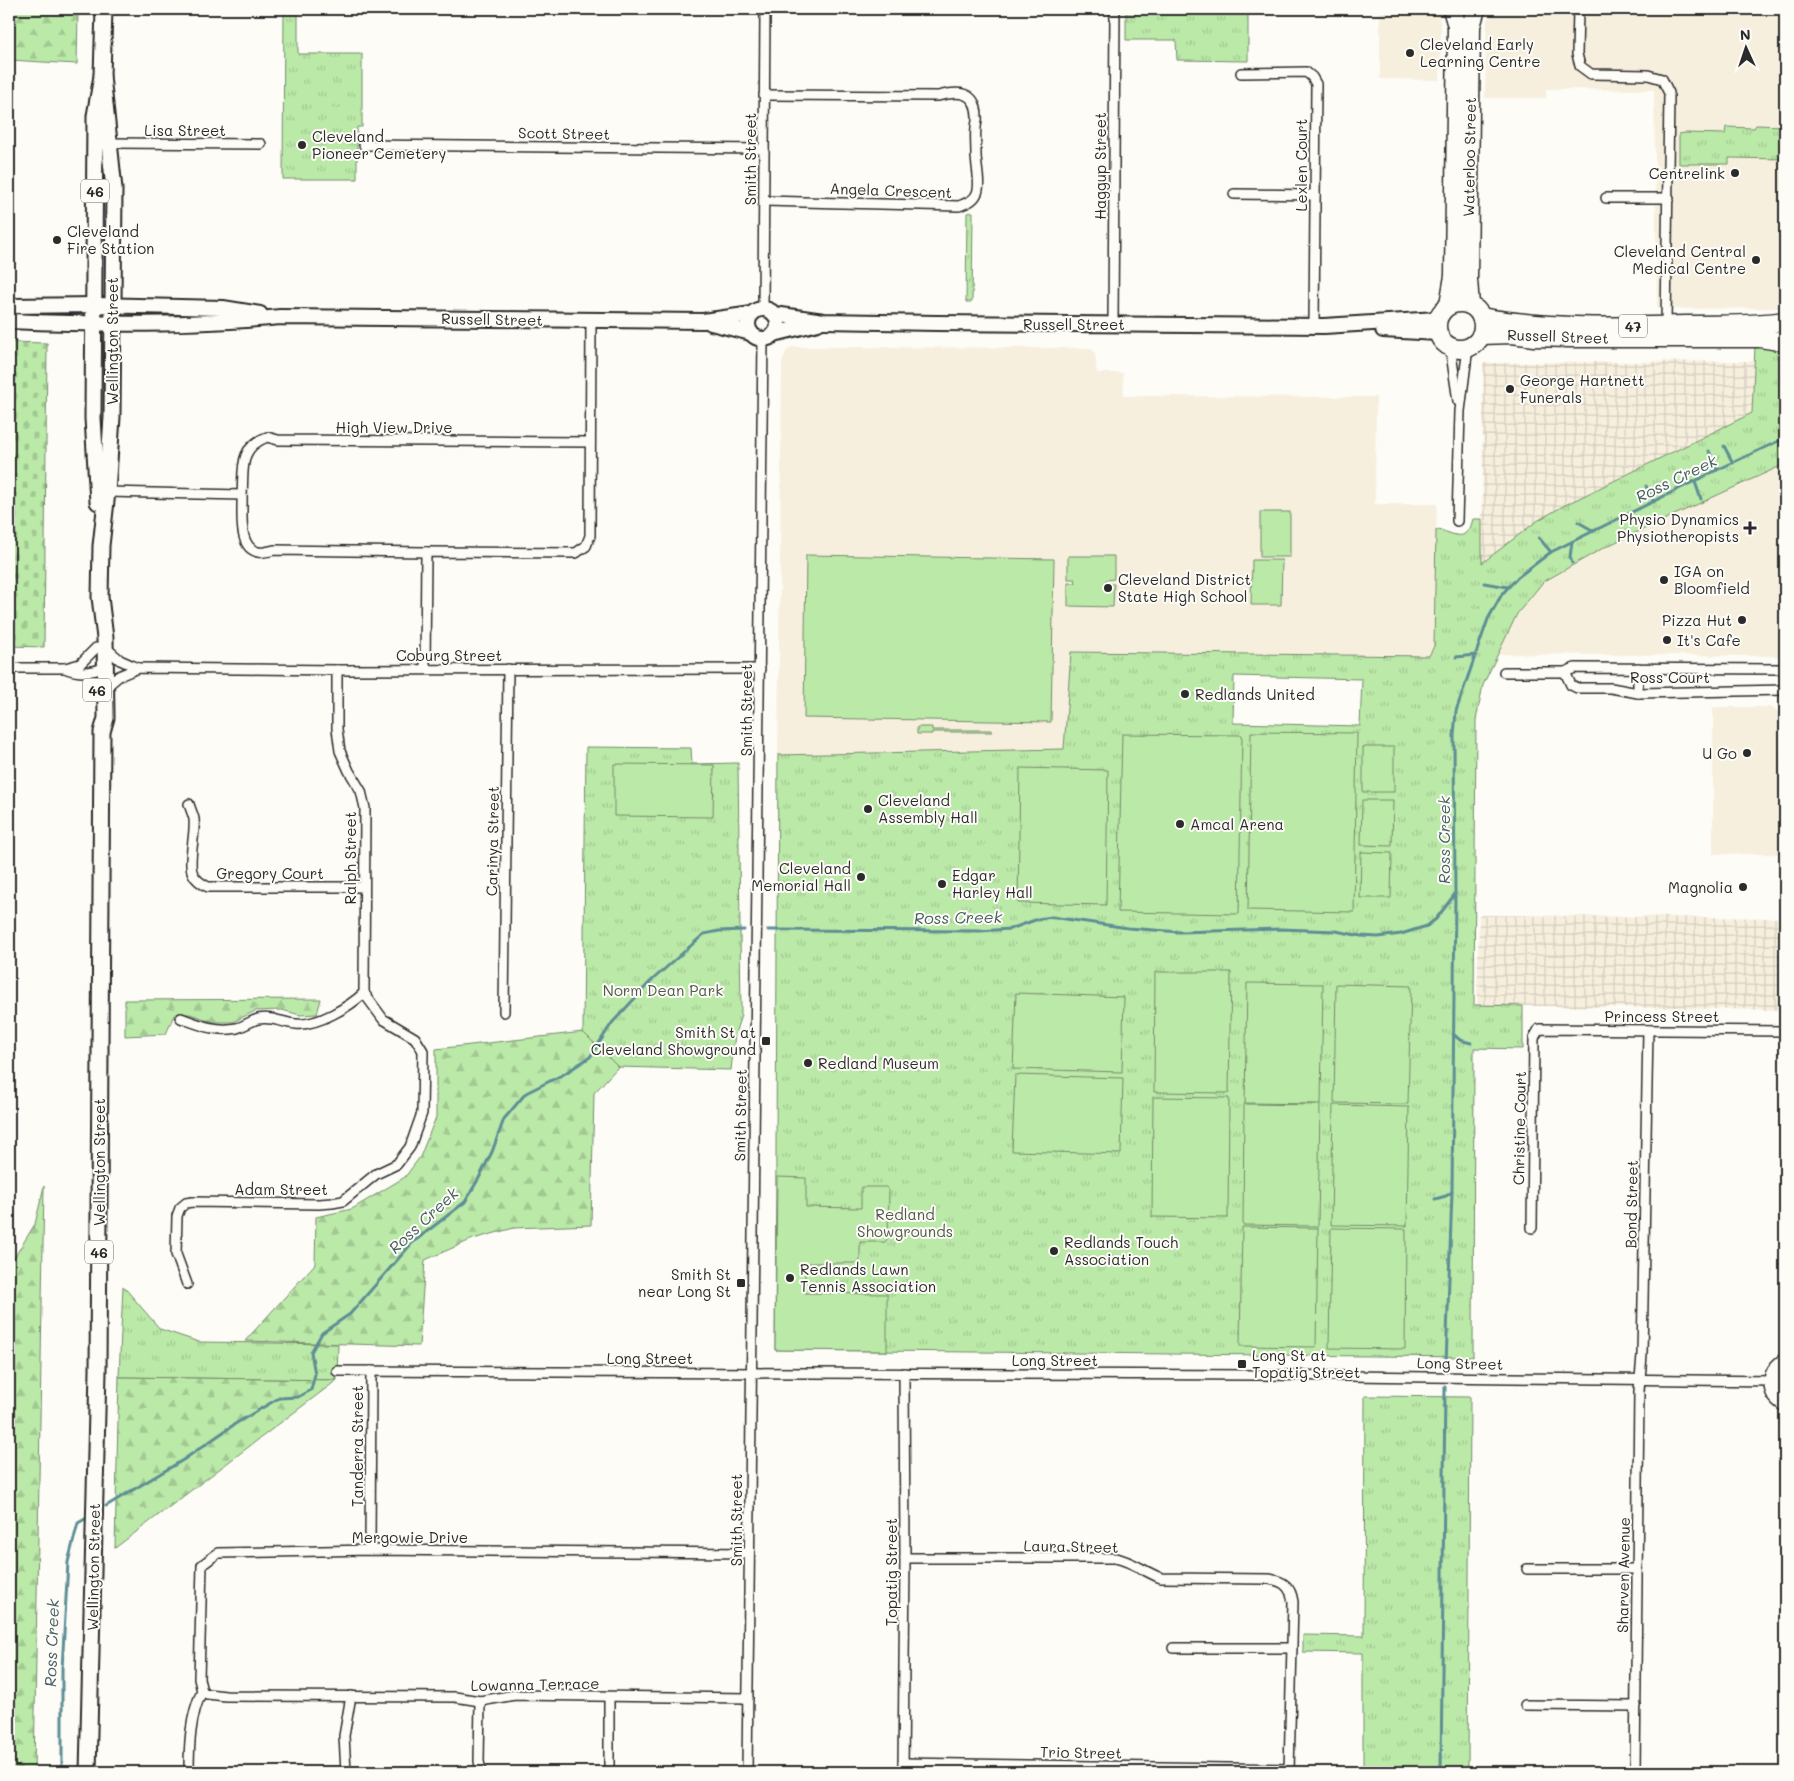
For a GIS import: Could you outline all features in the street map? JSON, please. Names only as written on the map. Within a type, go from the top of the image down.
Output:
[{"type":"highway","name":"Waterloo Street","points":[[1449,305],[1454,276],[1457,26],[1452,9]]},
{"type":"highway","name":"Waterloo Street","points":[[1476,9],[1471,26],[1468,280],[1476,311]]},
{"type":"highway","name":"47","points":[[1449,305],[1460,303],[1476,311]]},
{"type":"highway","points":[[1449,305],[1442,311],[1437,326],[1442,340],[1450,347]]},
{"type":"highway","points":[[1474,341],[1483,325],[1476,311]]},
{"type":"highway","name":"Russell Street","points":[[1476,311],[1512,322],[1550,326],[1666,326],[1760,324],[1785,321]]},
{"type":"highway","name":"Russell Street","points":[[1474,341],[1512,334],[1534,338],[1760,338],[1785,342]]},
{"type":"highway","name":"47","points":[[1450,347],[1458,349],[1474,341]]},
{"type":"highway","points":[[1785,1363],[1778,1368],[1773,1381],[1777,1396],[1785,1402]]},
{"type":"main road","name":"Wellington Street","points":[[102,732],[98,720],[101,669],[101,546],[93,418],[95,116],[102,76],[104,9]]},
{"type":"main road","name":"Wellington Street","points":[[101,546],[112,417],[114,189],[102,76]]},
{"type":"main road","name":"Russell Street","points":[[9,306],[223,308],[280,316],[703,321],[763,312],[824,321],[1437,326]]},
{"type":"main road","points":[[763,312],[778,322],[776,330],[763,335],[748,323],[763,312]]},
{"type":"main road","name":"Russell Street","points":[[9,321],[95,325],[224,323],[280,316]]},
{"type":"main road","name":"Russell Street","points":[[703,321],[763,335],[824,321]]},
{"type":"main road","name":"Wellington Street","points":[[88,1772],[98,1371],[102,732],[106,718],[105,689],[101,669]]},
{"type":"street","name":"Smith Street","points":[[763,312],[765,9]]},
{"type":"street","name":"Haggup Street","points":[[1113,324],[1115,9]]},
{"type":"street","points":[[1578,9],[1577,54],[1580,66],[1591,74],[1648,75],[1662,79],[1669,93],[1666,326]]},
{"type":"street","name":"Lexlen Court","points":[[1241,73],[1306,72],[1316,84],[1315,195],[1319,326]]},
{"type":"street","name":"Angela Crescent","points":[[764,95],[938,96],[959,92],[964,94],[974,103],[978,117],[976,128],[976,170],[979,187],[977,195],[970,202],[959,206],[764,201]]},
{"type":"street","name":"Lisa Street","points":[[110,144],[261,144]]},
{"type":"street","name":"Scott Street","points":[[364,145],[764,149]]},
{"type":"street","points":[[1234,194],[1315,195]]},
{"type":"street","points":[[1606,198],[1669,198]]},
{"type":"street","name":"High View Drive","points":[[590,442],[278,440],[267,437],[250,446],[245,456],[242,495],[243,538],[250,548],[258,552],[274,550],[576,553],[586,546],[590,536],[591,320]]},
{"type":"street","name":"Smith Street","points":[[747,1772],[763,335]]},
{"type":"street","points":[[1457,521],[1460,411],[1474,341]]},
{"type":"street","points":[[1450,347],[1460,411]]},
{"type":"street","points":[[107,492],[242,495]]},
{"type":"street","points":[[425,668],[426,552]]},
{"type":"street","points":[[9,668],[65,668],[80,664],[100,648]]},
{"type":"street","name":"Coburg Street","points":[[100,648],[138,668],[760,670]]},
{"type":"street","points":[[65,668],[74,672],[101,669]]},
{"type":"street","name":"Coburg Street","points":[[105,689],[119,676],[138,668]]},
{"type":"street","name":"Ross Court","points":[[1504,672],[1565,672],[1575,668],[1785,669]]},
{"type":"street","points":[[1638,668],[1638,692]]},
{"type":"street","name":"Carinya Street","points":[[504,1012],[508,669]]},
{"type":"street","name":"Ralph Street","points":[[337,670],[340,751],[349,771],[362,791],[366,808],[364,993]]},
{"type":"street","name":"Ross Court","points":[[1565,672],[1571,685],[1576,688],[1611,688],[1638,692],[1785,690]]},
{"type":"street","name":"Gregory Court","points":[[189,804],[194,819],[193,846],[190,862],[192,873],[200,882],[208,887],[364,887]]},
{"type":"street","points":[[181,1018],[212,1029],[238,1028],[258,1019],[276,1018],[296,1024],[318,1020],[354,1002],[364,993]]},
{"type":"street","name":"Adam Street","points":[[187,1284],[176,1254],[178,1216],[180,1208],[186,1203],[319,1204],[343,1201],[376,1174],[397,1164],[410,1147],[422,1113],[423,1052],[415,1038],[383,1019],[364,993]]},
{"type":"street","name":"Princess Street","points":[[1540,1029],[1785,1031]]},
{"type":"street","name":"Christine Court","points":[[1532,1228],[1534,1038],[1540,1029]]},
{"type":"street","name":"Bond Street","points":[[1641,1379],[1648,1030]]},
{"type":"street","name":"Long Street","points":[[337,1371],[904,1372],[1773,1381]]},
{"type":"street","name":"Tanderra Street","points":[[370,1550],[371,1371]]},
{"type":"street","name":"Topatig Street","points":[[903,1768],[904,1372]]},
{"type":"street","name":"Sharven Avenue","points":[[1635,1772],[1639,1391],[1641,1379]]},
{"type":"street","name":"Mergowie Drive","points":[[202,1691],[199,1679],[202,1565],[218,1553],[370,1550],[749,1553]]},
{"type":"street","name":"Laura Street","points":[[905,1558],[1115,1558],[1124,1560],[1161,1578],[1280,1580],[1288,1586],[1292,1594],[1289,1771]]},
{"type":"street","points":[[1527,1569],[1637,1569]]},
{"type":"street","points":[[1172,1648],[1291,1648]]},
{"type":"street","points":[[189,1772],[189,1747],[192,1726],[196,1706],[202,1691]]},
{"type":"street","name":"Lowanna Terrace","points":[[202,1691],[207,1694],[226,1696],[454,1697],[480,1701],[514,1695],[748,1698]]},
{"type":"street","points":[[346,1772],[344,1736],[351,1696]]},
{"type":"street","points":[[609,1697],[609,1772]]},
{"type":"street","points":[[480,1701],[479,1761],[482,1772]]},
{"type":"street","points":[[1525,1705],[1636,1706]]},
{"type":"street","name":"Trio Street","points":[[903,1768],[1289,1771]]},
{"type":"shaded area","name":"Cleveland Early Learning Centre","points":[[1380,9],[1433,9],[1436,11],[1441,26],[1440,80],[1380,79]]},
{"type":"shaded area","points":[[1492,9],[1785,9],[1785,304],[1781,308],[1657,309],[1654,90],[1546,89],[1546,98],[1485,98],[1487,20]]},
{"type":"shaded area","name":"Cleveland District State High School","points":[[791,347],[1092,348],[1095,354],[1097,373],[1123,373],[1124,396],[1376,397],[1375,504],[1437,504],[1434,646],[1429,656],[1071,653],[1064,749],[778,755],[782,362],[787,350]]},
{"type":"shaded area","points":[[1754,361],[1752,413],[1565,505],[1537,521],[1482,563],[1483,363]]},
{"type":"shaded area","points":[[1785,464],[1785,649],[1778,656],[1498,654],[1517,614],[1543,582],[1605,547]]},
{"type":"shaded area","points":[[1713,707],[1771,707],[1780,713],[1781,854],[1713,854]]},
{"type":"shaded area","points":[[1479,915],[1783,918],[1782,1010],[1477,1005]]},
{"type":"green space","points":[[9,9],[78,9],[77,64],[9,60]]},
{"type":"green space","points":[[284,9],[298,9],[298,54],[362,54],[362,127],[357,127],[357,179],[283,179]]},
{"type":"green space","points":[[1126,9],[1248,9],[1248,61],[1177,60],[1176,40],[1126,40]]},
{"type":"green space","points":[[1756,125],[1785,126],[1785,159],[1729,158],[1729,164],[1679,164],[1679,134],[1725,134],[1726,127],[1754,128]]},
{"type":"green space","points":[[973,212],[972,302],[966,302],[967,213]]},
{"type":"green space","points":[[9,342],[47,343],[44,647],[9,646]]},
{"type":"green space","name":"Redland Showgrounds","points":[[1755,346],[1773,346],[1785,355],[1785,464],[1605,547],[1543,582],[1517,614],[1483,685],[1476,720],[1474,1005],[1523,1006],[1523,1049],[1474,1048],[1473,1357],[775,1350],[778,755],[1064,749],[1071,652],[1429,656],[1434,646],[1436,530],[1463,535],[1470,529],[1473,519],[1482,519],[1482,563],[1537,521],[1565,505],[1752,413]],"holes":[[[1234,676],[1362,679],[1360,726],[1233,723]]]},
{"type":"green space","points":[[1260,512],[1290,512],[1290,557],[1260,557]]},
{"type":"green space","points":[[806,555],[1054,559],[1051,722],[804,718]]},
{"type":"green space","points":[[1068,556],[1114,556],[1114,579],[1106,580],[1106,584],[1114,584],[1113,607],[1068,606],[1068,583],[1076,583],[1075,579],[1068,579]]},
{"type":"green space","points":[[1252,560],[1282,560],[1281,605],[1251,605]]},
{"type":"green space","points":[[917,727],[932,727],[932,730],[992,730],[992,732],[932,732],[932,734],[917,734]]},
{"type":"green space","points":[[1251,732],[1357,733],[1354,912],[1248,910]]},
{"type":"green space","name":"Amcal Arena","points":[[1122,734],[1242,735],[1239,914],[1118,912]]},
{"type":"green space","name":"Norm Dean Park","points":[[586,747],[691,748],[692,764],[738,763],[741,1015],[735,1034],[731,1070],[618,1067],[583,1032]]},
{"type":"green space","points":[[1363,747],[1394,747],[1394,792],[1363,792]]},
{"type":"green space","points":[[614,764],[714,765],[713,817],[614,816]]},
{"type":"green space","points":[[1020,768],[1108,770],[1106,905],[1018,903]]},
{"type":"green space","points":[[1362,800],[1393,800],[1392,846],[1361,845]]},
{"type":"green space","points":[[1361,852],[1392,853],[1391,898],[1360,898]]},
{"type":"green space","points":[[1155,972],[1231,972],[1229,1093],[1154,1092]]},
{"type":"green space","points":[[1247,983],[1323,984],[1321,1104],[1245,1103]]},
{"type":"green space","points":[[1336,984],[1411,986],[1408,1104],[1334,1103]]},
{"type":"green space","points":[[1016,993],[1124,997],[1122,1072],[1013,1069]]},
{"type":"green space","points":[[321,999],[317,1014],[300,1015],[282,1010],[255,1011],[233,1022],[214,1022],[190,1014],[174,1015],[166,1034],[125,1036],[125,1000]]},
{"type":"green space","points":[[583,1032],[618,1067],[594,1093],[591,1225],[514,1228],[473,1239],[425,1260],[419,1346],[245,1341],[315,1264],[316,1217],[352,1209],[405,1177],[420,1157],[436,1117],[436,1049]]},
{"type":"green space","points":[[1015,1075],[1123,1078],[1121,1154],[1012,1151]]},
{"type":"green space","points":[[1153,1097],[1229,1098],[1228,1218],[1152,1217]]},
{"type":"green space","points":[[1244,1104],[1320,1105],[1318,1226],[1243,1225]]},
{"type":"green space","points":[[1333,1105],[1409,1107],[1407,1226],[1331,1225]]},
{"type":"green space","name":"Redlands Lawn Tennis Association","points":[[777,1177],[806,1178],[806,1207],[861,1208],[861,1187],[886,1187],[889,1191],[888,1238],[885,1242],[860,1242],[860,1260],[857,1263],[805,1263],[805,1293],[887,1294],[887,1351],[775,1350]]},
{"type":"green space","points":[[44,1186],[34,1772],[9,1772],[9,1266],[35,1224]]},
{"type":"green space","points":[[1242,1227],[1318,1228],[1316,1347],[1240,1346]]},
{"type":"green space","points":[[1331,1228],[1406,1229],[1405,1349],[1329,1348]]},
{"type":"green space","points":[[123,1286],[160,1329],[199,1342],[338,1344],[337,1380],[119,1377]]},
{"type":"green space","points":[[119,1377],[337,1380],[115,1548]]},
{"type":"green space","points":[[1365,1396],[1470,1397],[1468,1772],[1363,1772],[1363,1653],[1303,1652],[1303,1635],[1364,1636]]},
{"type":"waterway","name":"Ross Creek","points":[[1446,1365],[1452,1192],[1455,894],[1454,736],[1456,711],[1488,619],[1502,594],[1518,577],[1551,552],[1785,438]]},
{"type":"waterway","points":[[1724,446],[1733,463]]},
{"type":"waterway","points":[[1709,451],[1717,470]]},
{"type":"waterway","points":[[1695,482],[1701,499]]},
{"type":"waterway","points":[[1646,486],[1654,502]]},
{"type":"waterway","points":[[1578,522],[1594,531]]},
{"type":"waterway","points":[[1539,538],[1551,552]]},
{"type":"waterway","points":[[1572,542],[1570,557],[1572,563]]},
{"type":"waterway","points":[[1484,583],[1508,587]]},
{"type":"waterway","points":[[1456,657],[1476,655]]},
{"type":"waterway","name":"Ross Creek","points":[[768,930],[980,931],[1010,929],[1038,919],[1052,917],[1128,928],[1180,932],[1281,929],[1336,931],[1378,937],[1401,934],[1427,926],[1436,919],[1455,894]]},
{"type":"waterway","name":"Ross Creek","points":[[106,1506],[183,1460],[235,1424],[279,1398],[298,1397],[311,1390],[315,1374],[311,1352],[322,1333],[350,1314],[412,1243],[465,1202],[492,1152],[504,1119],[526,1093],[564,1074],[590,1057],[612,1023],[650,982],[704,934],[744,930]]},
{"type":"waterway","points":[[1453,1034],[1460,1040],[1471,1043]]},
{"type":"waterway","points":[[1435,1199],[1452,1192]]},
{"type":"waterway","points":[[1441,1772],[1445,1387]]},
{"type":"waterway","name":"Ross Creek","points":[[62,1772],[62,1669],[68,1562],[78,1523],[85,1519]]},
{"type":"place","name":"Cleveland Early Learning Centre","points":[[1410,53]]},
{"type":"place","name":"Cleveland Pioneer Cemetery","points":[[302,145]]},
{"type":"place","name":"Centrelink","points":[[1735,173]]},
{"type":"place","name":"Cleveland Fire Station","points":[[57,240]]},
{"type":"place","name":"Cleveland Central Medical Centre","points":[[1756,260]]},
{"type":"place","name":"George Hartnett Funerals","points":[[1510,389]]},
{"type":"place","name":"Physio Dynamics Physiotheropists","points":[[1750,528]]},
{"type":"place","name":"IGA on Bloomfield","points":[[1664,580]]},
{"type":"place","name":"Cleveland District State High School","points":[[1108,588]]},
{"type":"place","name":"Pizza Hut","points":[[1742,620]]},
{"type":"place","name":"It's Cafe","points":[[1667,640]]},
{"type":"place","name":"Redlands United","points":[[1185,694]]},
{"type":"place","name":"U Go","points":[[1747,753]]},
{"type":"place","name":"Cleveland Assembly Hall","points":[[868,809]]},
{"type":"place","name":"Amcal Arena","points":[[1180,824]]},
{"type":"place","name":"Cleveland Memorial Hall","points":[[861,877]]},
{"type":"place","name":"Edgar Harley Hall","points":[[942,884]]},
{"type":"place","name":"Magnolia","points":[[1743,887]]},
{"type":"place","name":"Smith St at Cleveland Showground","points":[[766,1041]]},
{"type":"place","name":"Redland Museum","points":[[808,1063]]},
{"type":"place","name":"Redlands Touch Association","points":[[1054,1251]]},
{"type":"place","name":"Redlands Lawn Tennis Association","points":[[790,1278]]},
{"type":"place","name":"Smith St near Long St","points":[[741,1283]]},
{"type":"place","name":"Long St at Topatig Street","points":[[1242,1364]]}]
